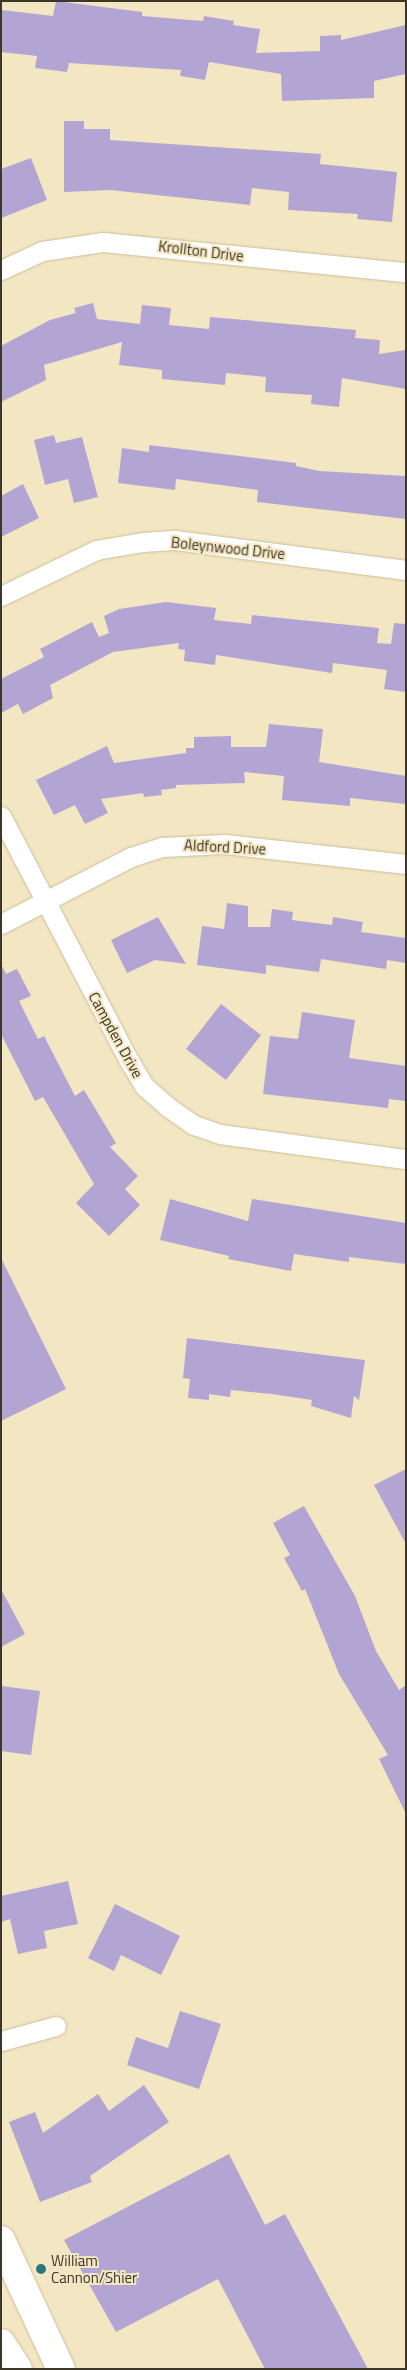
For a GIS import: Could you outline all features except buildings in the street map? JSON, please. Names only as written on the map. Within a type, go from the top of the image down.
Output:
[{"type":"main road","points":[[1,2240],[61,2369]]},
{"type":"main road","points":[[1,2343],[18,2369]]},
{"type":"street","name":"Krollton Drive","points":[[1,270],[42,251],[103,242],[406,272]]},
{"type":"street","name":"Boleynwood Drive","points":[[1,596],[96,550],[143,542],[175,540],[406,570]]},
{"type":"street","name":"Campden Drive","points":[[1,816],[132,1066],[144,1086],[168,1107],[194,1125],[220,1134],[406,1159]]},
{"type":"street","name":"Aldford Drive","points":[[1,924],[131,857],[192,843],[406,864]]},
{"type":"street","points":[[1,2041],[56,2026]]},
{"type":"place","name":"William Cannon/Shier","points":[[41,2269]]}]
